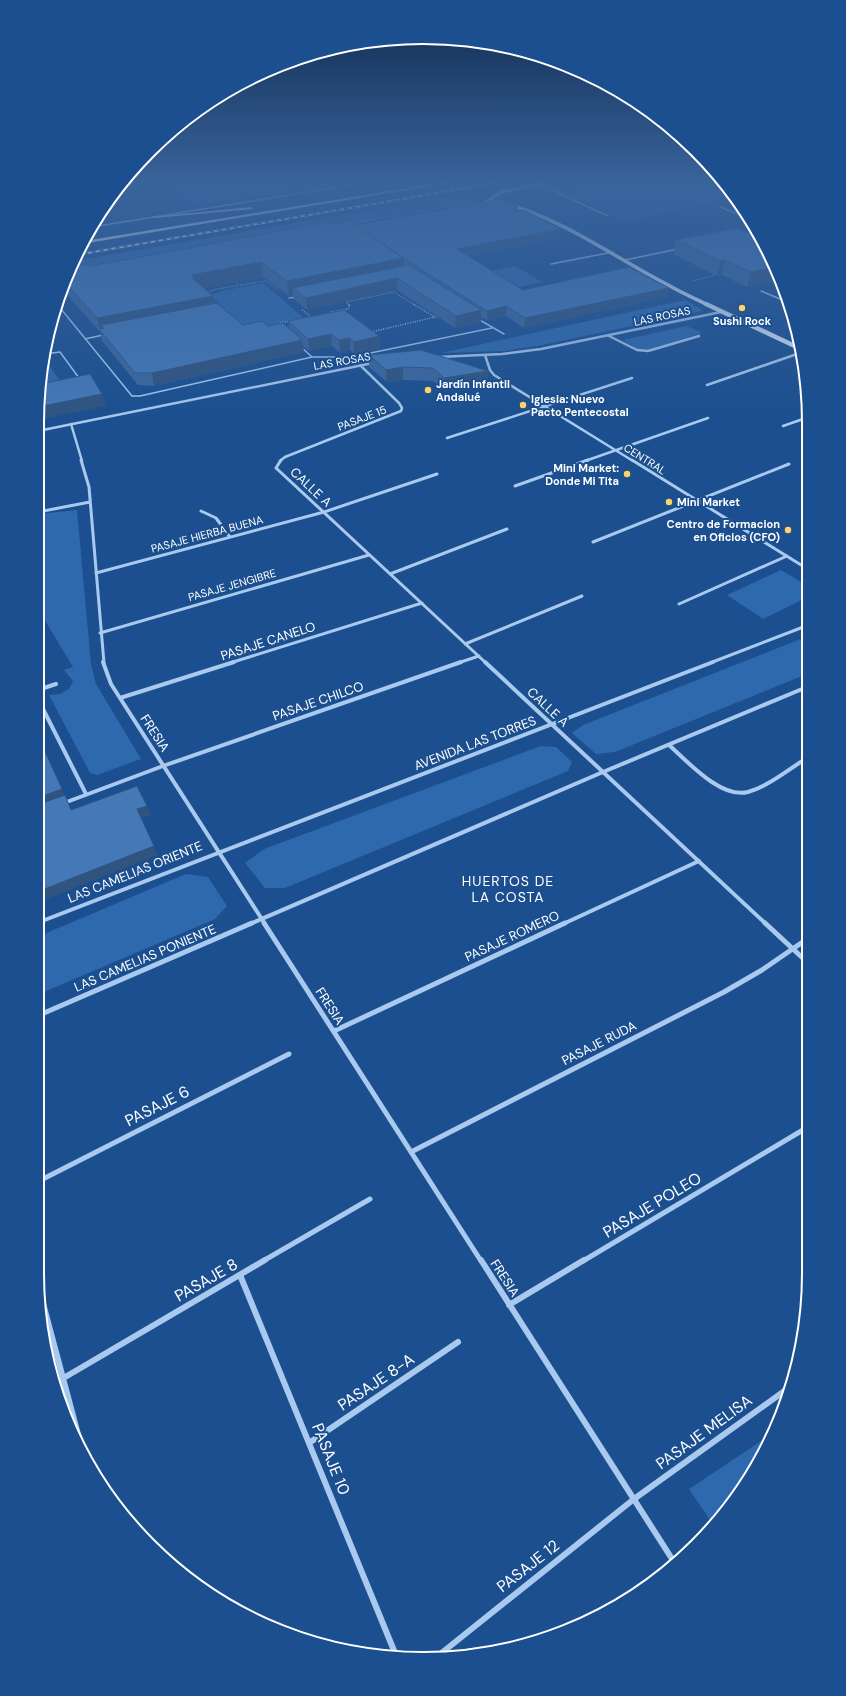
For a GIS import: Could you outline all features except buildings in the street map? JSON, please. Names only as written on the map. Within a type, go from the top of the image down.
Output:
[{"type":"main road","points":[[628,262],[664,284],[794,346]]},
{"type":"street","points":[[762,291],[781,300]]},
{"type":"street","name":"LAS ROSAS","points":[[434,357],[485,355],[541,349],[722,312]]},
{"type":"street","points":[[608,336],[637,350],[648,352],[699,336]]},
{"type":"street","points":[[707,385],[796,354]]},
{"type":"street","name":"CENTRAL","points":[[485,355],[490,370],[494,375],[802,565]]},
{"type":"street","name":"LAS ROSAS","points":[[44,430],[379,362]]},
{"type":"street","name":"PASAJE 15","points":[[276,468],[278,462],[285,457],[401,411],[402,408],[399,403],[360,365]]},
{"type":"street","points":[[447,438],[632,378]]},
{"type":"street","points":[[515,486],[708,418]]},
{"type":"street","points":[[783,426],[802,419]]},
{"type":"street","name":"FRESIA","points":[[71,424],[85,471],[90,502],[102,658],[105,671],[120,698],[163,766],[672,1559]]},
{"type":"street","points":[[593,542],[789,464]]},
{"type":"street","name":"CALLE A","points":[[276,468],[802,957]]},
{"type":"street","name":"PASAJE HIERBA BUENA","points":[[96,573],[324,512],[437,474]]},
{"type":"street","points":[[44,511],[90,502]]},
{"type":"street","points":[[201,511],[216,518],[230,537]]},
{"type":"street","points":[[390,574],[507,529]]},
{"type":"street","name":"PASAJE JENGIBRE","points":[[100,633],[369,555]]},
{"type":"street","points":[[680,604],[787,556]]},
{"type":"street","points":[[465,644],[582,596]]},
{"type":"street","name":"PASAJE CANELO","points":[[120,698],[422,603]]},
{"type":"street","name":"AVENIDA LAS TORRES","points":[[218,851],[553,725],[802,628]]},
{"type":"street","name":"PASAJE CHILCO","points":[[58,805],[163,766],[479,656]]},
{"type":"street","points":[[44,688],[56,684]]},
{"type":"street","points":[[262,919],[603,772],[802,689]]},
{"type":"street","points":[[44,712],[86,794]]},
{"type":"street","points":[[669,745],[717,786],[742,794],[753,790],[802,761]]},
{"type":"street","name":"LAS CAMELIAS ORIENTE","points":[[44,920],[218,851]]},
{"type":"street","name":"PASAJE ROMERO","points":[[334,1032],[699,861]]},
{"type":"street","name":"LAS CAMELIAS PONIENTE","points":[[44,1013],[262,919]]},
{"type":"street","name":"PASAJE RUDA","points":[[411,1152],[724,992],[802,943]]},
{"type":"street","name":"PASAJE 6","points":[[44,1178],[290,1054]]},
{"type":"street","name":"PASAJE POLEO","points":[[509,1305],[802,1131]]},
{"type":"street","name":"PASAJE 8","points":[[60,1381],[370,1199]]},
{"type":"street","name":"PASAJE 10","points":[[240,1275],[394,1651]]},
{"type":"street","points":[[47,1317],[75,1422]]},
{"type":"street","name":"PASAJE 8-A","points":[[309,1443],[458,1342]]},
{"type":"street","name":"PASAJE MELISA","points":[[634,1499],[783,1392]]},
{"type":"street","name":"PASAJE 12","points":[[444,1651],[634,1499]]},
{"type":"lane","points":[[551,264],[561,262]]},
{"type":"lane","points":[[288,298],[304,295]]},
{"type":"lane","points":[[61,310],[130,395],[135,396],[312,357],[351,357],[492,328]]},
{"type":"lane","points":[[473,315],[504,334]]},
{"type":"lane","points":[[85,339],[107,334]]},
{"type":"lane","points":[[296,343],[312,357]]},
{"type":"lane","points":[[50,353],[60,352],[80,380]]},
{"type":"path","points":[[203,294],[216,289],[239,285],[229,276]]},
{"type":"path","points":[[266,281],[273,280]]},
{"type":"path","points":[[334,317],[329,313],[348,309],[350,305],[346,302],[394,292],[435,318],[371,332]]},
{"type":"path","points":[[304,318],[317,315]]},
{"type":"path","points":[[276,324],[297,320]]},
{"type":"shaded area","points":[[80,262],[127,262],[76,271]]},
{"type":"shaded area","points":[[515,266],[542,282],[519,287],[491,271]]},
{"type":"shaded area","points":[[263,283],[304,318],[247,330],[210,295],[222,291]]},
{"type":"shaded area","points":[[685,300],[702,311],[542,345],[504,351],[441,353]]},
{"type":"shaded area","points":[[687,326],[702,333],[648,350],[637,349],[623,340]]},
{"type":"shaded area","points":[[49,364],[60,381],[46,385]]},
{"type":"shaded area","points":[[77,510],[91,664],[96,684],[141,759],[97,775],[90,773],[49,695],[60,694],[69,689],[73,681],[64,670],[73,667],[44,619],[44,513]]},
{"type":"shaded area","points":[[781,570],[802,583],[802,600],[763,619],[727,595]]},
{"type":"shaded area","points":[[802,639],[802,676],[615,752],[596,754],[572,733],[583,725]]},
{"type":"shaded area","points":[[541,746],[556,747],[572,762],[568,771],[285,888],[265,888],[245,863],[264,849]]},
{"type":"shaded area","points":[[186,874],[208,877],[227,906],[215,919],[44,992],[44,934]]},
{"type":"shaded area","points":[[764,1439],[738,1484],[710,1520],[689,1489]]},
{"type":"place","name":"Sushi Rock","points":[[742,308]]},
{"type":"place","name":"Jardín Infantil Andalué","points":[[428,390]]},
{"type":"place","name":"Iglesia: Nuevo Pacto Pentecostal","points":[[523,405]]},
{"type":"place","name":"Mini Market: Donde Mi Tita","points":[[627,474]]},
{"type":"place","name":"Mini Market","points":[[669,502]]},
{"type":"place","name":"Centro de Formacion en Oficios (CFO)","points":[[788,530]]},
{"type":"district","name":"HUERTOS DE LA COSTA","points":[[508,890]]}]
